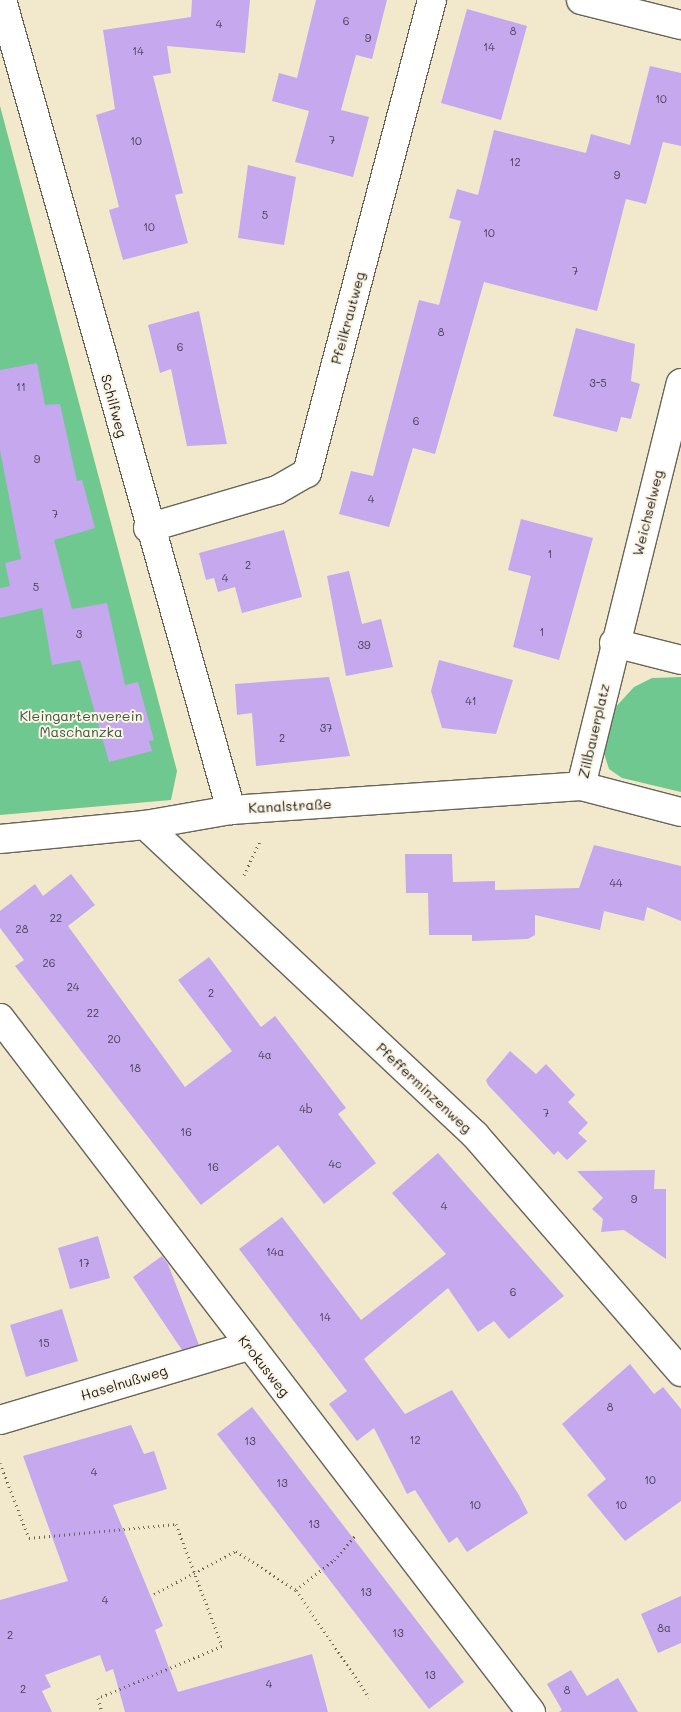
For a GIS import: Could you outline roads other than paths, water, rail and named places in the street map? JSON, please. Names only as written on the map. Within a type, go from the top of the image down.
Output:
[{"type":"street","name":"Schilfweg","points":[[2,0],[148,528],[231,810]]},
{"type":"street","name":"Pfeilkrautweg","points":[[148,528],[277,490],[307,473],[432,0]]},
{"type":"street","points":[[581,0],[681,25]]},
{"type":"street","name":"Weichselweg","points":[[614,643],[681,383]]},
{"type":"street","points":[[614,643],[681,660]]},
{"type":"street","name":"Zillbauerplatz","points":[[614,643],[581,786],[681,812]]},
{"type":"street","name":"Kanalstraße","points":[[0,839],[145,825],[231,810],[581,786]]},
{"type":"street","name":"Pfefferminzenweg","points":[[145,825],[474,1135],[681,1372]]},
{"type":"street","name":"Krokusweg","points":[[0,1018],[249,1346],[531,1712]]},
{"type":"street","name":"Haselnußweg","points":[[0,1420],[249,1346]]},
{"type":"park label","name":"Kleingartenverein Maschanzka","points":[[81,724]]}]
